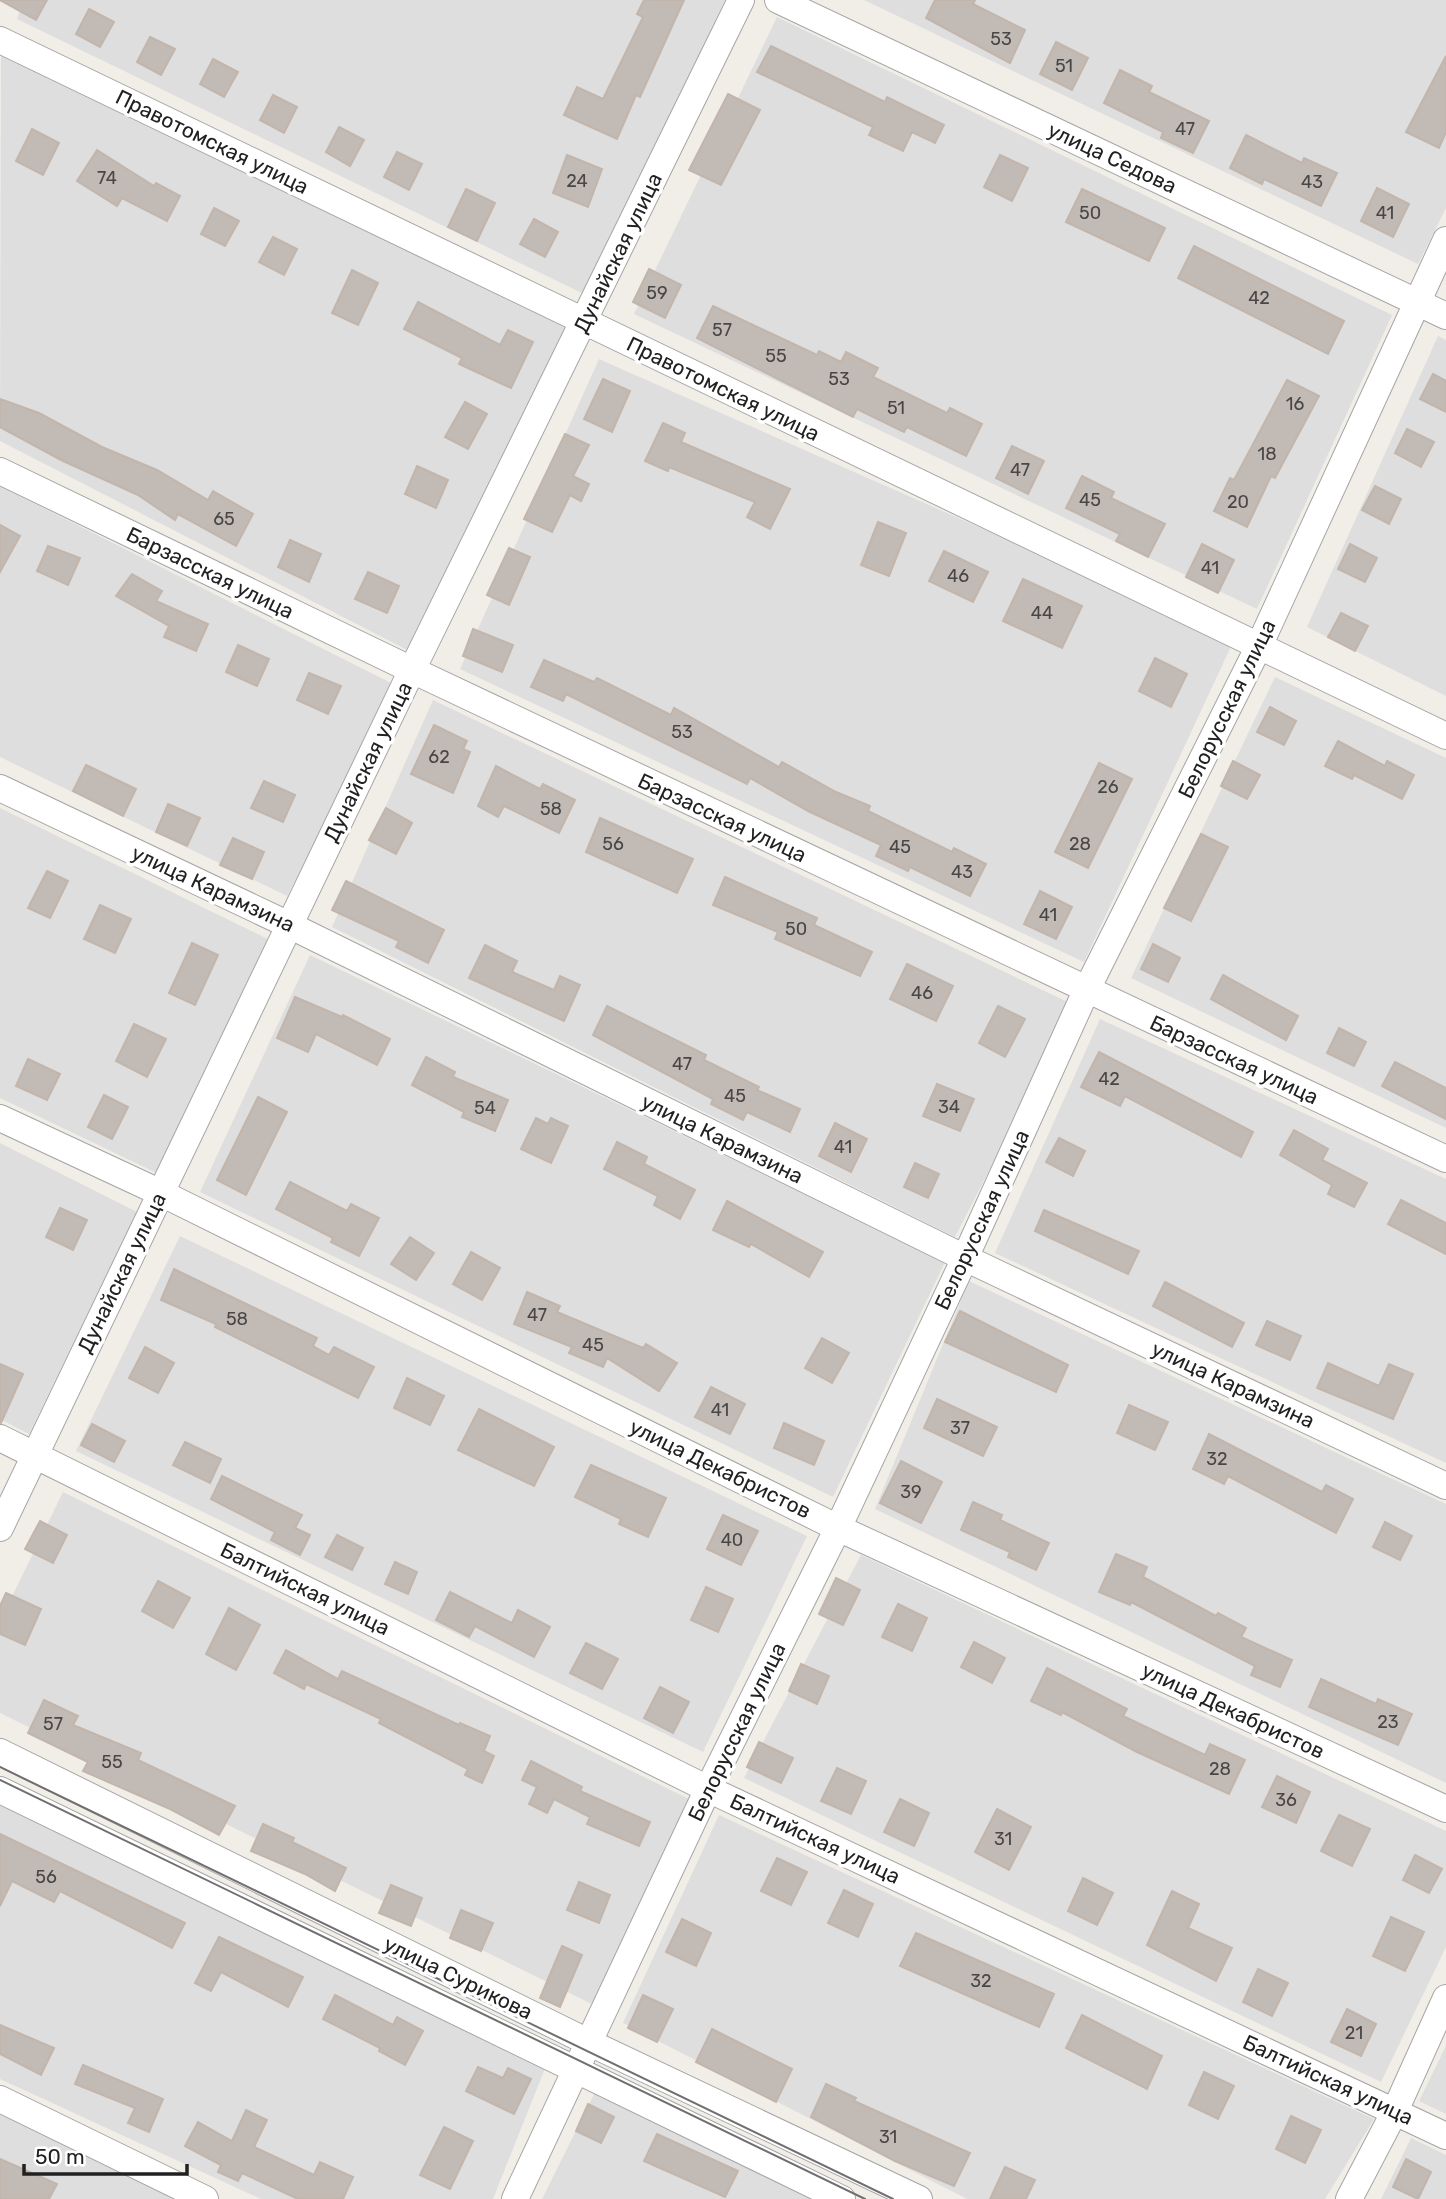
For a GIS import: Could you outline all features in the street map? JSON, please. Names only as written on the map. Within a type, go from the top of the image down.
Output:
[{"type":"street","name":"Дунайская улица","points":[[0,1528],[412,670],[741,0]]},
{"type":"street","name":"улица Седова","points":[[778,0],[1446,316]]},
{"type":"street","name":"Правотомская улица","points":[[0,40],[1446,736]]},
{"type":"street","name":"Белорусская улица","points":[[515,2199],[708,1789],[838,1528],[965,1258],[1086,990],[1259,646],[1446,240]]},
{"type":"street","name":"Барзасская улица","points":[[0,471],[412,670],[1446,1159]]},
{"type":"street","name":"улица Карамзина","points":[[0,788],[289,925],[965,1258],[1446,1486]]},
{"type":"street","name":"улица Декабристов","points":[[0,1118],[161,1193],[838,1528],[1446,1809]]},
{"type":"street","name":"Балтийская улица","points":[[0,1438],[708,1789],[1446,2136]]},
{"type":"street","name":"улица Сурикова","points":[[0,1752],[590,2043],[919,2199]]},
{"type":"street","name":"улица Сурикова","points":[[0,1790],[842,2199]]},
{"type":"street","points":[[1349,2199],[1395,2111],[1446,1998]]},
{"type":"street","points":[[0,2099],[205,2199]]},
{"type":"shaded area","points":[[23,0],[725,0],[586,295],[17,19]]},
{"type":"shaded area","points":[[864,0],[1446,0],[1446,208],[1418,264]]},
{"type":"shaded area","points":[[777,17],[1392,315],[1257,609],[634,314]]},
{"type":"shaded area","points":[[1,56],[579,333],[417,655],[0,441]]},
{"type":"shaded area","points":[[1438,336],[1446,340],[1446,696],[1307,627]]},
{"type":"shaded area","points":[[599,359],[1234,640],[1084,962],[460,669]]},
{"type":"shaded area","points":[[0,486],[397,686],[287,896],[0,757]]},
{"type":"shaded area","points":[[1275,677],[1446,758],[1446,1128],[1131,978]]},
{"type":"shaded area","points":[[433,700],[1074,1005],[955,1237],[332,927]]},
{"type":"shaded area","points":[[0,808],[276,943],[167,1178],[0,1098]]},
{"type":"shaded area","points":[[310,955],[945,1262],[833,1497],[200,1192]]},
{"type":"shaded area","points":[[1100,1019],[1446,1179],[1446,1463],[995,1253]]},
{"type":"shaded area","points":[[0,1143],[137,1212],[29,1434],[0,1419]]},
{"type":"shaded area","points":[[180,1236],[807,1536],[703,1752],[76,1451]]},
{"type":"shaded area","points":[[969,1281],[1446,1504],[1446,1783],[875,1509]]},
{"type":"shaded area","points":[[63,1492],[697,1803],[596,2006],[0,1713],[0,1621]]},
{"type":"shaded area","points":[[861,1555],[1446,1831],[1446,1947],[1381,2082],[744,1778]]},
{"type":"shaded area","points":[[0,1795],[546,2066],[493,2199],[261,2199],[0,2079]]},
{"type":"shaded area","points":[[719,1815],[1374,2119],[1325,2199],[967,2199],[623,2023]]},
{"type":"shaded area","points":[[1446,2046],[1446,2114],[1419,2101]]},
{"type":"shaded area","points":[[597,2088],[824,2199],[542,2199]]},
{"type":"shaded area","points":[[0,2114],[179,2199],[0,2199]]},
{"type":"shaded area","points":[[1411,2138],[1446,2155],[1446,2199],[1381,2199]]},
{"type":"building","points":[[0,0],[47,0],[36,20]]},
{"type":"building","points":[[644,0],[684,0],[640,97],[636,95],[617,139],[564,115],[577,87],[603,99],[643,17],[637,14]]},
{"type":"building","points":[[935,0],[975,0],[973,4],[1025,30],[1010,63],[926,18]]},
{"type":"building","points":[[89,9],[114,22],[100,47],[76,34]]},
{"type":"building","points":[[150,37],[175,49],[161,75],[137,62]]},
{"type":"building","points":[[1056,42],[1088,58],[1072,90],[1040,74]]},
{"type":"building","points":[[771,46],[885,102],[887,97],[944,125],[935,143],[912,132],[903,151],[869,135],[873,127],[757,72]]},
{"type":"building","points":[[1446,56],[1446,132],[1439,148],[1406,132]]},
{"type":"building","points":[[213,59],[238,72],[224,97],[200,84]]},
{"type":"building","points":[[1120,70],[1152,86],[1149,92],[1209,121],[1193,153],[1161,138],[1163,132],[1104,103]]},
{"type":"building","points":[[728,94],[760,110],[721,185],[689,170]]},
{"type":"building","points":[[273,95],[297,107],[284,133],[260,120]]},
{"type":"building","points":[[339,127],[364,140],[350,166],[326,152]]},
{"type":"building","points":[[32,129],[59,143],[43,175],[16,161]]},
{"type":"building","points":[[1246,135],[1302,163],[1304,158],[1337,173],[1321,206],[1264,179],[1262,184],[1230,168]]},
{"type":"building","points":[[97,150],[154,186],[156,183],[180,196],[167,221],[122,198],[117,206],[77,181]]},
{"type":"building","points":[[397,152],[422,164],[409,190],[384,177]]},
{"type":"building","points":[[567,155],[602,169],[588,207],[553,193]]},
{"type":"building","points":[[1000,155],[1028,168],[1012,201],[984,187]]},
{"type":"building","points":[[1377,188],[1409,204],[1393,237],[1361,221]]},
{"type":"building","points":[[466,189],[495,203],[477,241],[448,227]]},
{"type":"building","points":[[1082,189],[1165,228],[1149,261],[1066,222]]},
{"type":"building","points":[[214,208],[239,221],[225,246],[201,234]]},
{"type":"building","points":[[534,219],[558,232],[545,257],[520,244]]},
{"type":"building","points":[[273,237],[297,249],[284,275],[259,262]]},
{"type":"building","points":[[1194,246],[1344,321],[1328,354],[1178,278]]},
{"type":"building","points":[[649,269],[681,285],[665,318],[633,302]]},
{"type":"building","points":[[352,270],[378,283],[358,325],[332,313]]},
{"type":"building","points":[[418,302],[500,345],[508,330],[533,342],[511,388],[459,364],[462,358],[404,329]]},
{"type":"building","points":[[713,306],[817,355],[819,351],[841,362],[846,352],[878,368],[873,377],[947,413],[950,408],[982,424],[966,456],[907,427],[904,432],[857,409],[853,417],[697,338]]},
{"type":"building","points":[[1433,374],[1446,381],[1446,412],[1420,399]]},
{"type":"building","points":[[603,379],[630,391],[612,432],[584,419]]},
{"type":"building","points":[[1287,380],[1319,396],[1275,478],[1271,476],[1247,527],[1214,511],[1230,478],[1234,480]]},
{"type":"building","points":[[0,399],[39,413],[102,447],[157,470],[208,500],[213,491],[253,514],[236,546],[178,514],[175,520],[138,495],[61,460],[0,427]]},
{"type":"building","points":[[465,402],[487,414],[468,449],[445,437]]},
{"type":"building","points":[[663,423],[685,433],[681,442],[790,489],[770,529],[747,517],[755,502],[669,467],[668,471],[645,461]]},
{"type":"building","points":[[1407,429],[1434,442],[1421,467],[1395,453]]},
{"type":"building","points":[[565,434],[589,445],[573,476],[589,484],[581,501],[570,495],[552,532],[524,519]]},
{"type":"building","points":[[1012,446],[1044,461],[1028,494],[996,478]]},
{"type":"building","points":[[417,466],[448,480],[436,508],[405,494]]},
{"type":"building","points":[[1082,476],[1114,492],[1111,498],[1165,524],[1148,557],[1116,541],[1120,534],[1066,508]]},
{"type":"building","points":[[1375,486],[1401,499],[1389,524],[1362,510]]},
{"type":"building","points":[[878,522],[906,533],[889,576],[861,565]]},
{"type":"building","points":[[0,525],[20,536],[0,572]]},
{"type":"building","points":[[290,540],[321,554],[309,582],[278,567]]},
{"type":"building","points":[[1202,544],[1234,560],[1218,593],[1186,577]]},
{"type":"building","points":[[1350,544],[1377,558],[1365,582],[1338,569]]},
{"type":"building","points":[[48,546],[80,558],[68,585],[37,571]]},
{"type":"building","points":[[509,548],[530,557],[509,605],[487,595]]},
{"type":"building","points":[[944,551],[988,572],[973,602],[929,581]]},
{"type":"building","points":[[368,572],[399,586],[387,613],[355,599]]},
{"type":"building","points":[[132,574],[162,591],[156,601],[208,624],[196,651],[164,637],[169,626],[116,596]]},
{"type":"building","points":[[1023,579],[1082,606],[1062,648],[1003,621]]},
{"type":"building","points":[[1341,613],[1368,626],[1355,651],[1328,637]]},
{"type":"building","points":[[473,629],[513,645],[502,672],[463,656]]},
{"type":"building","points":[[238,645],[269,659],[257,686],[226,672]]},
{"type":"building","points":[[1155,658],[1187,674],[1171,707],[1139,691]]},
{"type":"building","points":[[544,660],[594,682],[597,678],[671,715],[674,708],[779,767],[782,762],[836,792],[870,806],[868,811],[952,852],[954,848],[986,864],[970,896],[910,867],[908,871],[876,856],[881,845],[808,811],[750,778],[747,784],[566,694],[563,701],[531,687]]},
{"type":"building","points":[[309,673],[341,686],[328,714],[297,700]]},
{"type":"building","points":[[1270,707],[1296,721],[1284,745],[1257,732]]},
{"type":"building","points":[[434,725],[467,741],[463,749],[470,752],[453,793],[411,774]]},
{"type":"building","points":[[1338,741],[1385,766],[1387,761],[1414,775],[1402,799],[1354,775],[1352,779],[1325,766]]},
{"type":"building","points":[[1233,761],[1260,775],[1247,799],[1221,786]]},
{"type":"building","points":[[1099,763],[1132,779],[1088,868],[1055,852]]},
{"type":"building","points":[[86,765],[136,789],[123,816],[73,791]]},
{"type":"building","points":[[496,766],[540,789],[543,784],[575,800],[559,833],[504,806],[498,817],[478,806]]},
{"type":"building","points":[[264,781],[295,795],[283,822],[251,808]]},
{"type":"building","points":[[168,804],[200,818],[187,846],[156,832]]},
{"type":"building","points":[[386,808],[412,823],[396,854],[369,840]]},
{"type":"building","points":[[600,818],[693,859],[677,893],[586,852]]},
{"type":"building","points":[[1201,834],[1228,847],[1191,921],[1164,908]]},
{"type":"building","points":[[233,838],[264,852],[252,879],[220,865]]},
{"type":"building","points":[[47,871],[68,881],[50,918],[28,908]]},
{"type":"building","points":[[725,877],[817,918],[814,925],[872,952],[860,976],[775,939],[778,932],[713,905]]},
{"type":"building","points":[[346,881],[444,930],[428,963],[396,947],[399,941],[332,910]]},
{"type":"building","points":[[1040,891],[1072,907],[1056,939],[1024,924]]},
{"type":"building","points":[[100,905],[131,919],[115,953],[84,939]]},
{"type":"building","points":[[192,943],[218,955],[195,1005],[169,993]]},
{"type":"building","points":[[1153,944],[1180,958],[1168,982],[1141,969]]},
{"type":"building","points":[[485,945],[517,961],[512,972],[554,990],[560,976],[580,985],[564,1021],[469,978]]},
{"type":"building","points":[[907,964],[953,986],[936,1021],[890,999]]},
{"type":"building","points":[[1223,975],[1298,1016],[1286,1040],[1211,999]]},
{"type":"building","points":[[295,997],[342,1017],[343,1015],[390,1039],[377,1065],[316,1034],[308,1052],[277,1038]]},
{"type":"building","points":[[607,1006],[706,1055],[704,1060],[759,1087],[757,1090],[800,1109],[790,1132],[747,1112],[743,1120],[711,1104],[713,1099],[593,1035]]},
{"type":"building","points":[[998,1006],[1025,1019],[1005,1057],[979,1043]]},
{"type":"building","points":[[134,1024],[166,1039],[147,1077],[116,1061]]},
{"type":"building","points":[[1339,1028],[1366,1042],[1354,1066],[1327,1053]]},
{"type":"building","points":[[1099,1052],[1253,1132],[1241,1157],[1125,1096],[1120,1106],[1081,1087]]},
{"type":"building","points":[[426,1057],[455,1072],[453,1077],[508,1100],[495,1131],[462,1117],[464,1112],[412,1085]]},
{"type":"building","points":[[28,1059],[60,1074],[47,1100],[16,1086]]},
{"type":"building","points":[[1395,1062],[1446,1088],[1446,1119],[1382,1086]]},
{"type":"building","points":[[937,1084],[974,1099],[960,1131],[923,1116]]},
{"type":"building","points":[[104,1095],[128,1107],[112,1139],[88,1127]]},
{"type":"building","points":[[258,1097],[287,1112],[246,1195],[217,1180]]},
{"type":"building","points":[[536,1118],[548,1124],[551,1118],[568,1126],[551,1163],[521,1149]]},
{"type":"building","points":[[835,1123],[867,1139],[851,1172],[819,1156]]},
{"type":"building","points":[[1294,1130],[1328,1149],[1322,1160],[1367,1183],[1354,1207],[1328,1194],[1332,1185],[1280,1155]]},
{"type":"building","points":[[1059,1138],[1085,1151],[1073,1176],[1046,1162]]},
{"type":"building","points":[[617,1142],[647,1157],[644,1164],[695,1190],[680,1219],[654,1205],[658,1196],[604,1169]]},
{"type":"building","points":[[915,1163],[939,1174],[928,1198],[904,1187]]},
{"type":"building","points":[[290,1182],[347,1211],[351,1204],[379,1218],[359,1256],[331,1242],[333,1238],[276,1209]]},
{"type":"building","points":[[1401,1200],[1446,1223],[1446,1254],[1388,1224]]},
{"type":"building","points":[[727,1201],[823,1252],[809,1277],[751,1244],[749,1247],[713,1230]]},
{"type":"building","points":[[60,1208],[87,1220],[73,1250],[46,1237]]},
{"type":"building","points":[[1044,1210],[1139,1251],[1128,1274],[1035,1231]]},
{"type":"building","points":[[410,1237],[434,1253],[416,1280],[391,1264]]},
{"type":"building","points":[[471,1252],[500,1268],[482,1300],[453,1284]]},
{"type":"building","points":[[174,1269],[317,1338],[313,1346],[329,1355],[334,1347],[374,1367],[358,1398],[215,1327],[216,1324],[161,1300]]},
{"type":"building","points":[[1165,1282],[1244,1323],[1232,1347],[1153,1306]]},
{"type":"building","points":[[527,1292],[560,1306],[557,1312],[643,1348],[646,1344],[677,1363],[659,1391],[607,1358],[603,1367],[569,1353],[572,1347],[514,1324]]},
{"type":"building","points":[[960,1311],[1068,1365],[1056,1392],[945,1342]]},
{"type":"building","points":[[1267,1321],[1301,1336],[1290,1360],[1256,1345]]},
{"type":"building","points":[[822,1338],[849,1353],[832,1383],[805,1368]]},
{"type":"building","points":[[145,1347],[174,1363],[158,1393],[129,1378]]},
{"type":"building","points":[[1328,1363],[1379,1386],[1389,1364],[1413,1374],[1393,1419],[1317,1388]]},
{"type":"building","points":[[0,1364],[23,1374],[1,1423],[0,1422]]},
{"type":"building","points":[[407,1378],[444,1396],[430,1425],[394,1408]]},
{"type":"building","points":[[711,1387],[745,1404],[730,1434],[695,1417]]},
{"type":"building","points":[[937,1399],[997,1427],[983,1456],[924,1428]]},
{"type":"building","points":[[1129,1405],[1168,1422],[1155,1450],[1117,1433]]},
{"type":"building","points":[[479,1409],[554,1447],[534,1486],[458,1450]]},
{"type":"building","points":[[784,1423],[824,1441],[814,1465],[774,1448]]},
{"type":"building","points":[[92,1424],[125,1441],[114,1462],[81,1445]]},
{"type":"building","points":[[1209,1434],[1322,1492],[1326,1485],[1353,1499],[1336,1533],[1228,1476],[1224,1484],[1193,1469]]},
{"type":"building","points":[[185,1442],[221,1459],[210,1483],[173,1465]]},
{"type":"building","points":[[901,1461],[942,1482],[921,1523],[880,1503]]},
{"type":"building","points":[[591,1465],[666,1498],[648,1537],[619,1524],[621,1519],[575,1497]]},
{"type":"building","points":[[222,1476],[302,1515],[295,1528],[310,1535],[300,1555],[271,1540],[275,1532],[211,1499]]},
{"type":"building","points":[[973,1502],[1002,1515],[1000,1520],[1049,1543],[1036,1570],[1008,1557],[1010,1552],[961,1530]]},
{"type":"building","points":[[723,1515],[758,1531],[741,1565],[707,1549]]},
{"type":"building","points":[[40,1521],[67,1535],[53,1563],[25,1549]]},
{"type":"building","points":[[1385,1522],[1412,1536],[1400,1560],[1373,1547]]},
{"type":"building","points":[[337,1535],[363,1548],[352,1570],[325,1557]]},
{"type":"building","points":[[1116,1554],[1147,1567],[1143,1577],[1216,1616],[1218,1613],[1246,1628],[1241,1637],[1292,1660],[1280,1687],[1251,1675],[1255,1666],[1131,1602],[1130,1605],[1099,1592]]},
{"type":"building","points":[[395,1562],[417,1572],[408,1594],[385,1584]]},
{"type":"building","points":[[836,1578],[860,1590],[843,1625],[819,1614]]},
{"type":"building","points":[[158,1581],[190,1598],[173,1628],[142,1611]]},
{"type":"building","points":[[706,1587],[733,1599],[718,1632],[691,1620]]},
{"type":"building","points":[[450,1592],[512,1623],[518,1610],[550,1627],[534,1657],[475,1626],[469,1637],[436,1620]]},
{"type":"building","points":[[6,1593],[41,1609],[25,1645],[0,1634],[0,1606]]},
{"type":"building","points":[[898,1604],[927,1618],[912,1651],[882,1637]]},
{"type":"building","points":[[229,1608],[260,1625],[236,1670],[206,1654]]},
{"type":"building","points":[[974,1642],[1005,1658],[992,1683],[961,1667]]},
{"type":"building","points":[[586,1643],[618,1659],[602,1689],[570,1673]]},
{"type":"building","points":[[286,1650],[338,1679],[342,1671],[459,1725],[460,1723],[490,1736],[484,1751],[494,1756],[482,1783],[465,1775],[468,1769],[379,1723],[381,1719],[306,1684],[304,1689],[274,1673]]},
{"type":"building","points":[[801,1664],[829,1676],[817,1704],[789,1691]]},
{"type":"building","points":[[1047,1668],[1127,1709],[1123,1716],[1205,1755],[1210,1744],[1245,1760],[1229,1794],[1137,1752],[1062,1712],[1061,1715],[1031,1701]]},
{"type":"building","points":[[1321,1679],[1376,1704],[1378,1699],[1412,1714],[1398,1745],[1309,1707]]},
{"type":"building","points":[[660,1687],[689,1702],[673,1733],[644,1718]]},
{"type":"building","points":[[44,1700],[78,1716],[73,1725],[141,1753],[138,1760],[235,1806],[219,1835],[170,1809],[83,1771],[88,1762],[28,1733]]},
{"type":"building","points":[[759,1742],[793,1758],[781,1783],[747,1767]]},
{"type":"building","points":[[531,1761],[582,1787],[580,1791],[650,1822],[639,1846],[587,1824],[590,1817],[554,1799],[547,1813],[529,1804],[537,1787],[522,1780]]},
{"type":"building","points":[[837,1768],[866,1781],[851,1814],[821,1801]]},
{"type":"building","points":[[1277,1776],[1310,1792],[1296,1823],[1262,1807]]},
{"type":"building","points":[[900,1799],[929,1813],[914,1846],[884,1832]]},
{"type":"building","points":[[997,1809],[1031,1827],[1009,1870],[975,1852]]},
{"type":"building","points":[[1339,1815],[1370,1829],[1352,1866],[1321,1851]]},
{"type":"building","points":[[263,1824],[294,1838],[292,1842],[346,1868],[335,1891],[305,1874],[251,1851]]},
{"type":"building","points":[[0,1834],[185,1923],[172,1948],[60,1891],[54,1902],[12,1881],[0,1906]]},
{"type":"building","points":[[1415,1855],[1442,1869],[1429,1893],[1403,1880]]},
{"type":"building","points":[[777,1858],[807,1872],[791,1905],[761,1891]]},
{"type":"building","points":[[1083,1878],[1113,1893],[1097,1925],[1068,1911]]},
{"type":"building","points":[[579,1882],[610,1895],[599,1923],[567,1910]]},
{"type":"building","points":[[391,1885],[422,1898],[411,1926],[379,1913]]},
{"type":"building","points":[[844,1890],[873,1904],[858,1937],[828,1923]]},
{"type":"building","points":[[1172,1891],[1199,1904],[1188,1928],[1232,1948],[1216,1981],[1147,1945]]},
{"type":"building","points":[[461,1910],[493,1923],[481,1951],[450,1938]]},
{"type":"building","points":[[1391,1917],[1424,1932],[1405,1971],[1373,1956]]},
{"type":"building","points":[[682,1919],[711,1933],[696,1966],[666,1952]]},
{"type":"building","points":[[916,1933],[1054,1994],[1039,2027],[900,1966]]},
{"type":"building","points":[[219,1937],[303,1977],[288,2007],[221,1972],[211,1991],[195,1983]]},
{"type":"building","points":[[562,1946],[582,1955],[560,2007],[540,1998]]},
{"type":"building","points":[[1258,1969],[1288,1983],[1272,2016],[1243,2002]]},
{"type":"building","points":[[335,1995],[393,2025],[397,2017],[423,2031],[405,2065],[379,2051],[380,2048],[323,2019]]},
{"type":"building","points":[[643,1995],[673,2009],[657,2042],[628,2028]]},
{"type":"building","points":[[1347,2009],[1376,2024],[1361,2056],[1331,2042]]},
{"type":"building","points":[[1082,2015],[1162,2056],[1147,2089],[1066,2048]]},
{"type":"building","points":[[0,2025],[54,2048],[41,2075],[0,2054]]},
{"type":"building","points":[[712,2029],[792,2069],[776,2102],[696,2062]]},
{"type":"building","points":[[83,2065],[163,2099],[149,2132],[128,2123],[135,2108],[75,2084]]},
{"type":"building","points":[[478,2067],[503,2078],[508,2068],[531,2079],[514,2114],[466,2091]]},
{"type":"building","points":[[1204,2072],[1234,2086],[1218,2119],[1189,2105]]},
{"type":"building","points":[[826,2084],[856,2098],[854,2101],[970,2153],[954,2186],[895,2161],[811,2117]]},
{"type":"building","points":[[588,2104],[614,2117],[601,2143],[576,2131]]},
{"type":"building","points":[[246,2110],[267,2120],[254,2147],[314,2175],[320,2162],[353,2177],[343,2199],[298,2199],[242,2173],[238,2181],[218,2172],[221,2165],[185,2146],[198,2122],[232,2141]]},
{"type":"building","points":[[1291,2116],[1321,2130],[1305,2163],[1276,2149]]},
{"type":"building","points":[[444,2127],[473,2141],[450,2189],[420,2175]]},
{"type":"building","points":[[657,2134],[738,2171],[725,2197],[644,2161]]},
{"type":"building","points":[[0,2159],[57,2184],[49,2199],[0,2199]]},
{"type":"building","points":[[1406,2159],[1431,2172],[1418,2199],[1393,2187]]},
{"type":"building","points":[[1005,2167],[1035,2180],[1026,2199],[990,2199]]},
{"type":"tram line","points":[[0,1767],[893,2199]]},
{"type":"tram line","points":[[0,1780],[865,2199]]}]
